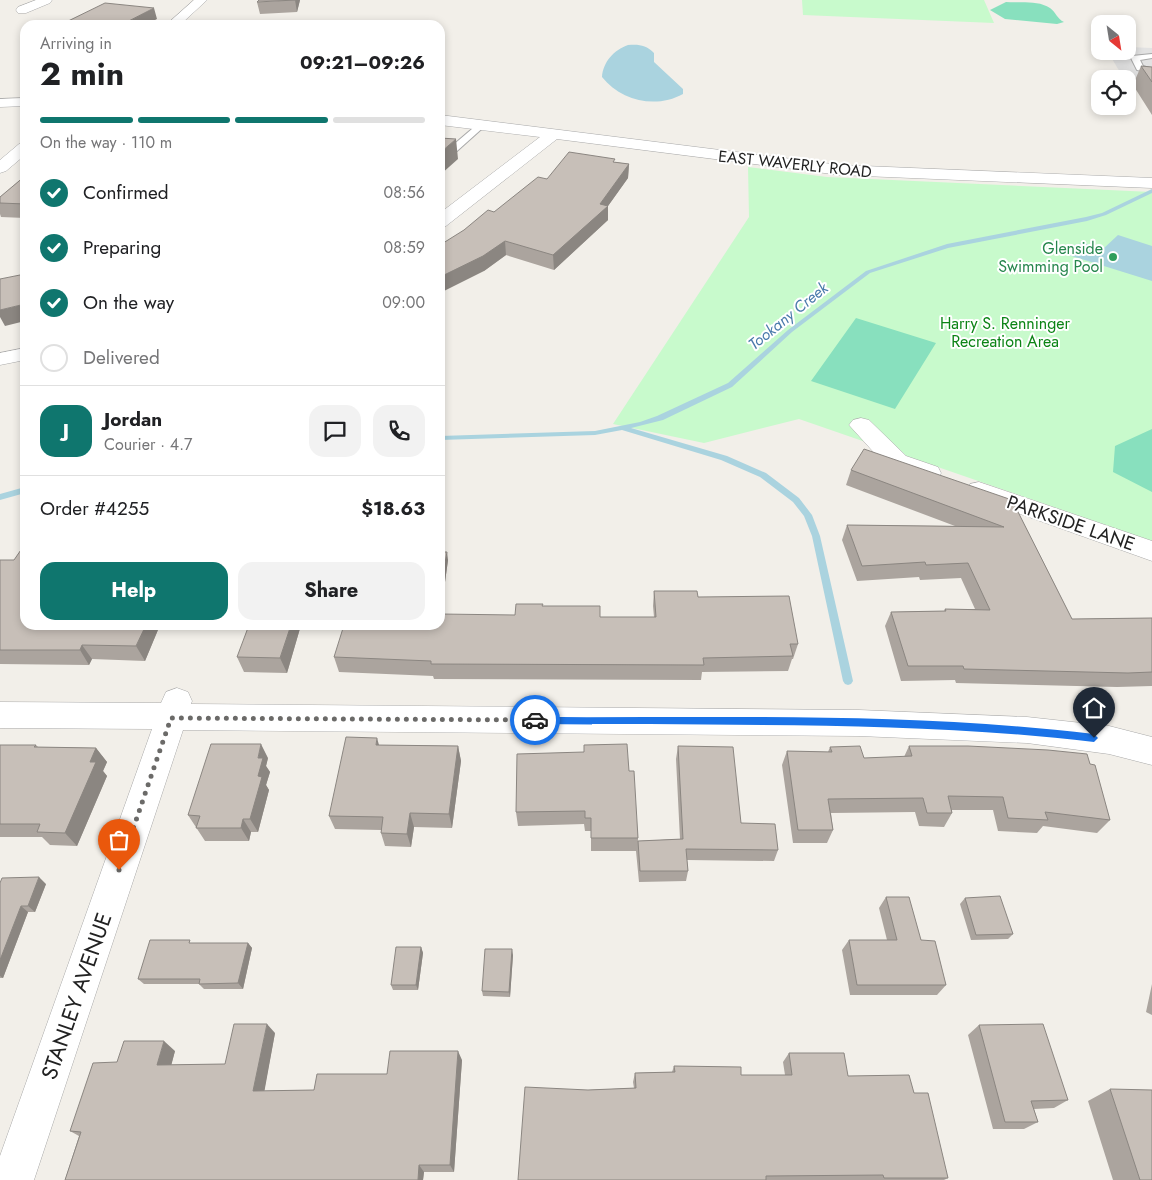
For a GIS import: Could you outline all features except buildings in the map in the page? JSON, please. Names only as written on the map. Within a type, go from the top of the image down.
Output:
[{"type":"street","points":[[22,10],[46,0]]},
{"type":"street","points":[[178,20],[201,0]]},
{"type":"street","points":[[0,103],[20,102]]},
{"type":"street","name":"EAST WAVERLY ROAD","points":[[445,121],[849,171],[1152,183]]},
{"type":"street","points":[[445,218],[553,134]]},
{"type":"street","points":[[0,168],[20,151]]},
{"type":"street","points":[[0,359],[20,355]]},
{"type":"street","name":"PARKSIDE LANE","points":[[861,425],[897,462],[1152,551]]},
{"type":"street","points":[[0,715],[175,708],[859,723],[1027,730],[1109,740],[1152,751]]},
{"type":"street","name":"STANLEY AVENUE","points":[[14,1180],[175,708]]},
{"type":"lane","points":[[1152,56],[1134,58],[1140,68],[1152,71]]},
{"type":"lane","points":[[445,149],[454,149],[482,125]]},
{"type":"green space","points":[[802,0],[984,0],[994,23],[803,15]]},
{"type":"green space","points":[[1006,2],[1045,5],[1064,22],[1057,24],[1005,19],[990,10]]},
{"type":"green space","name":"Harry S. Renninger Recreation Area","points":[[748,167],[827,177],[1152,192],[1152,541],[799,419],[704,443],[613,424],[749,217]]},
{"type":"green space","points":[[856,318],[936,343],[895,409],[811,381]]},
{"type":"green space","points":[[1152,429],[1152,492],[1113,472],[1115,446]]},
{"type":"shaded area","points":[[1136,47],[1152,48],[1152,80],[1136,79],[1136,70],[1119,70],[1113,60],[1136,60]]},
{"type":"water","points":[[628,45],[642,46],[651,50],[654,53],[654,62],[683,89],[683,94],[673,99],[651,102],[629,97],[610,85],[602,77],[605,66],[614,53]]},
{"type":"water","name":"Glenside Swimming Pool","points":[[1118,235],[1152,246],[1152,281],[1059,252],[1057,249],[1083,243],[1103,249]]},
{"type":"waterway","name":"Tookany Creek","points":[[445,438],[595,433],[641,424],[660,418],[730,385],[790,331],[868,272],[947,246],[1087,219],[1104,214],[1152,191]]},
{"type":"waterway","points":[[625,429],[724,458],[763,475],[796,500],[808,515],[816,536],[848,681]]},
{"type":"waterway","name":"Tookany Creek","points":[[0,497],[20,491]]},
{"type":"way so far","points":[[119,870],[171,718],[535,720]]},
{"type":"place","name":"Glenside Swimming Pool","points":[[1113,257]]},
{"type":"route","points":[[535,720],[859,723],[1027,730],[1094,738]]}]
